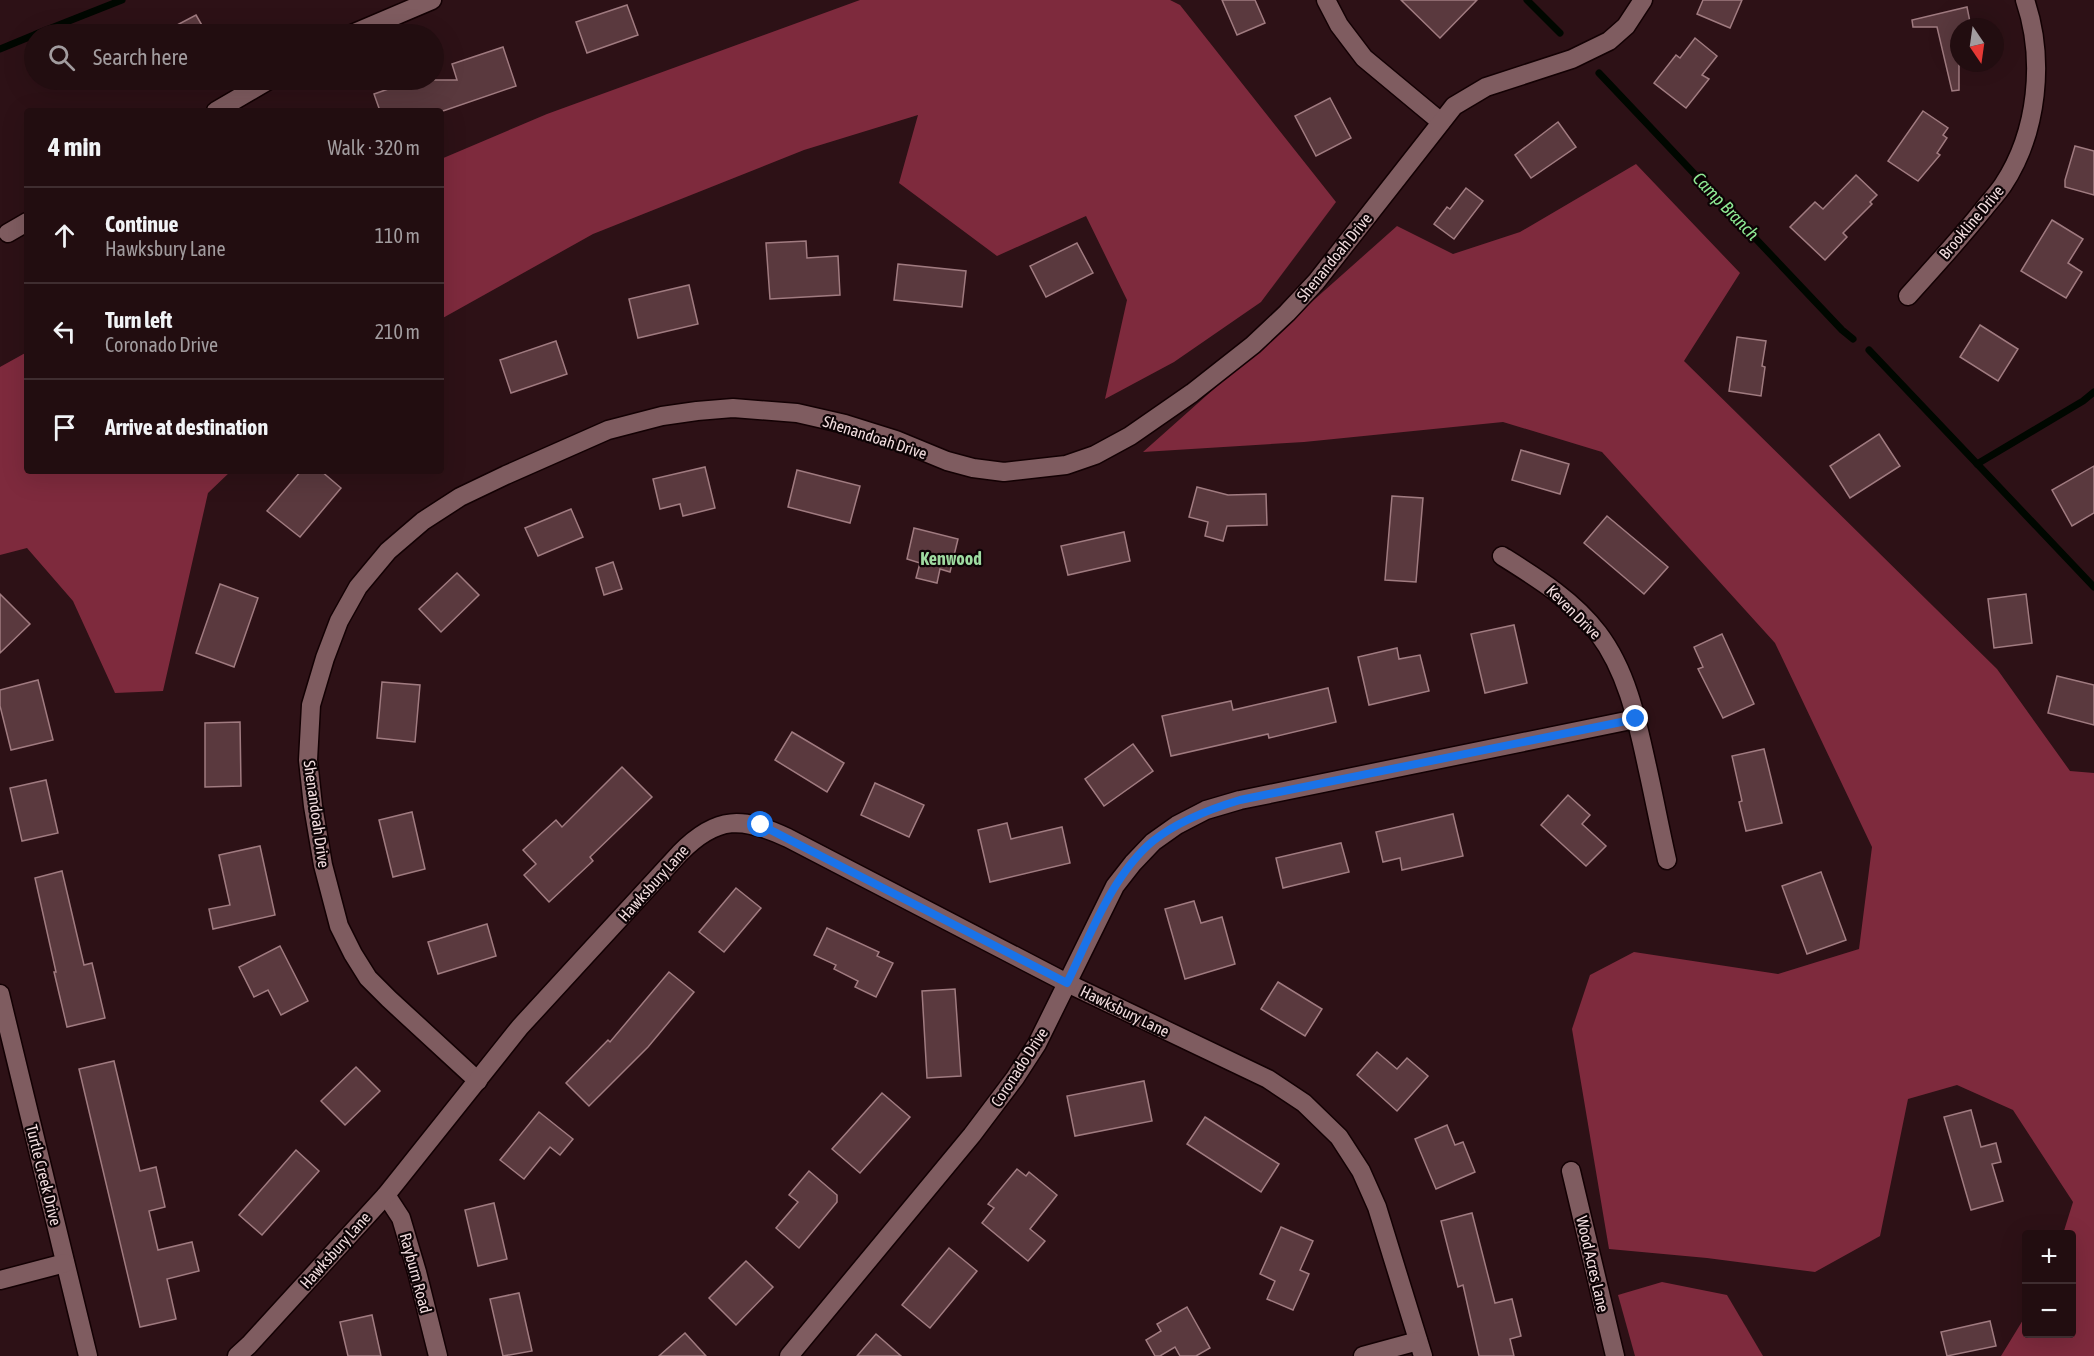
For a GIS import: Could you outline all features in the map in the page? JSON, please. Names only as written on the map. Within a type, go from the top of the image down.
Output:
[{"type":"street","points":[[376,24],[432,0]]},
{"type":"street","points":[[1326,0],[1339,25],[1364,58],[1440,122]]},
{"type":"street","name":"Shenandoah Drive","points":[[478,1081],[368,978],[339,926],[323,865],[308,760],[311,705],[339,621],[358,587],[388,551],[423,521],[460,497],[506,475],[608,430],[662,416],[697,411],[733,408],[797,413],[845,424],[896,440],[946,461],[973,468],[1004,472],[1066,465],[1095,455],[1130,436],[1192,393],[1253,345],[1287,313],[1316,282],[1454,106],[1486,87],[1572,59],[1609,41],[1626,26],[1642,0]]},
{"type":"street","name":"Brookline Drive","points":[[1908,296],[1968,229],[2003,184],[2019,152],[2031,120],[2037,54],[2033,23],[2025,0]]},
{"type":"street","points":[[221,108],[252,90]]},
{"type":"street","points":[[8,233],[24,224]]},
{"type":"street","name":"Keven Drive","points":[[1502,556],[1546,583],[1570,603],[1598,632],[1618,662],[1636,719],[1667,860]]},
{"type":"street","name":"Coronado Drive","points":[[789,1356],[972,1135],[1015,1078],[1037,1044],[1115,886],[1153,842],[1177,825],[1206,810],[1240,800],[1636,719]]},
{"type":"street","name":"Hawksbury Lane","points":[[237,1356],[386,1195],[520,1027],[694,838],[712,828],[733,822],[761,825],[789,838],[1067,983],[1268,1079],[1304,1103],[1338,1137],[1360,1171],[1377,1206],[1420,1349]]},
{"type":"street","name":"Turtle Creek Drive","points":[[0,994],[88,1356]]},
{"type":"street","name":"Wood Acres Lane","points":[[1571,1171],[1615,1356]]},
{"type":"street","name":"Rayburn Road","points":[[386,1195],[401,1218],[438,1356]]},
{"type":"street","points":[[0,1280],[65,1263]]},
{"type":"street","points":[[1363,1356],[1420,1349]]},
{"type":"shaded area","points":[[860,0],[1170,0],[1180,5],[1336,202],[1261,302],[1174,362],[1105,399],[1127,300],[1086,216],[997,256],[899,183],[918,115],[804,150],[593,234],[444,317],[444,158],[547,114]]},
{"type":"shaded area","points":[[1636,164],[1740,273],[1684,361],[1997,669],[2070,771],[2094,773],[2094,1356],[2001,1356],[2022,1322],[2022,1338],[2076,1338],[2076,1230],[2064,1230],[2073,1202],[2013,1110],[1957,1085],[1908,1099],[1880,1236],[1815,1272],[1707,1258],[1609,1249],[1572,1029],[1590,975],[1634,952],[1778,974],[1859,949],[1872,847],[1775,643],[1602,452],[1503,422],[1304,442],[1143,452],[1397,226],[1453,254],[1520,232]]},
{"type":"shaded area","points":[[24,354],[24,474],[228,474],[208,493],[163,691],[115,693],[73,601],[27,548],[0,555],[0,367]]},
{"type":"shaded area","points":[[1662,1282],[1727,1295],[1763,1356],[1635,1356],[1618,1295]]},
{"type":"building","points":[[1222,0],[1255,0],[1265,23],[1237,35]]},
{"type":"building","points":[[1401,0],[1477,0],[1440,38]]},
{"type":"building","points":[[1703,0],[1742,0],[1730,28],[1697,14]]},
{"type":"building","points":[[627,5],[638,35],[587,53],[576,22]]},
{"type":"building","points":[[1967,7],[1969,18],[1950,18],[1950,72],[1959,72],[1959,90],[1952,91],[1937,27],[1913,27],[1912,20]]},
{"type":"building","points":[[196,15],[201,24],[179,24]]},
{"type":"building","points":[[1695,38],[1717,56],[1702,75],[1709,79],[1686,108],[1654,83],[1676,55],[1680,58]]},
{"type":"building","points":[[503,47],[516,86],[444,111],[444,108],[379,108],[374,94],[385,90],[444,90],[444,80],[457,80],[452,64]]},
{"type":"building","points":[[1330,98],[1351,138],[1316,156],[1295,116]]},
{"type":"building","points":[[1923,111],[1948,128],[1943,135],[1947,138],[1937,153],[1940,155],[1918,181],[1888,161]]},
{"type":"building","points":[[1558,122],[1576,147],[1531,178],[1515,155]]},
{"type":"building","points":[[2075,146],[2094,151],[2094,195],[2065,187]]},
{"type":"building","points":[[1856,175],[1877,195],[1870,202],[1872,204],[1843,233],[1847,237],[1825,260],[1790,227],[1815,202],[1823,209]]},
{"type":"building","points":[[1466,188],[1483,201],[1454,239],[1434,224],[1447,207],[1450,209]]},
{"type":"building","points":[[2052,220],[2083,239],[2068,263],[2082,272],[2066,298],[2021,271]]},
{"type":"building","points":[[806,241],[807,258],[838,256],[840,295],[770,299],[766,243]]},
{"type":"building","points":[[1077,243],[1093,273],[1046,297],[1030,266]]},
{"type":"building","points":[[898,264],[966,271],[962,307],[894,300]]},
{"type":"building","points":[[689,285],[698,324],[638,338],[629,299]]},
{"type":"building","points":[[1980,325],[2018,349],[1998,381],[1960,357]]},
{"type":"building","points":[[1737,337],[1766,341],[1761,396],[1729,391]]},
{"type":"building","points":[[556,341],[567,374],[511,393],[500,360]]},
{"type":"building","points":[[1879,434],[1900,466],[1850,498],[1830,466]]},
{"type":"building","points":[[1521,450],[1569,464],[1560,494],[1512,480]]},
{"type":"building","points":[[2094,466],[2094,513],[2072,526],[2052,490]]},
{"type":"building","points":[[705,467],[715,508],[683,516],[680,504],[660,509],[653,479]]},
{"type":"building","points":[[797,470],[860,486],[850,523],[788,507]]},
{"type":"building","points":[[298,474],[325,474],[341,488],[300,537],[267,511]]},
{"type":"building","points":[[1197,487],[1228,495],[1266,494],[1267,525],[1227,526],[1223,541],[1205,536],[1208,522],[1189,517]]},
{"type":"building","points":[[1392,496],[1423,498],[1416,582],[1385,580]]},
{"type":"building","points":[[571,509],[583,537],[538,556],[525,528]]},
{"type":"building","points":[[1607,516],[1668,567],[1644,594],[1584,543]]},
{"type":"building","points":[[914,528],[958,539],[950,572],[940,569],[937,583],[916,578],[920,563],[907,559]]},
{"type":"building","points":[[1124,532],[1130,561],[1068,575],[1061,546]]},
{"type":"building","points":[[613,562],[622,589],[604,595],[596,568]]},
{"type":"building","points":[[457,573],[479,595],[441,632],[419,609]]},
{"type":"building","points":[[220,584],[258,598],[234,667],[196,653]]},
{"type":"building","points":[[0,594],[30,624],[0,653]]},
{"type":"building","points":[[2026,594],[2032,643],[1994,648],[1988,599]]},
{"type":"building","points":[[1514,625],[1527,683],[1485,693],[1471,634]]},
{"type":"building","points":[[1722,634],[1754,704],[1723,718],[1698,669],[1703,667],[1694,647]]},
{"type":"building","points":[[1397,648],[1399,659],[1420,655],[1429,691],[1369,705],[1358,657]]},
{"type":"building","points":[[2057,676],[2094,685],[2094,725],[2048,713]]},
{"type":"building","points":[[38,680],[53,740],[11,750],[0,706],[0,690]]},
{"type":"building","points":[[382,682],[420,685],[415,742],[377,738]]},
{"type":"building","points":[[1328,688],[1336,722],[1269,738],[1268,734],[1171,756],[1162,716],[1231,701],[1233,710]]},
{"type":"building","points":[[240,722],[241,786],[205,787],[205,723]]},
{"type":"building","points":[[792,732],[844,763],[827,792],[775,760]]},
{"type":"building","points":[[1133,744],[1153,771],[1104,806],[1085,779]]},
{"type":"building","points":[[1764,749],[1782,823],[1746,831],[1732,756]]},
{"type":"building","points":[[622,767],[652,797],[590,857],[593,861],[549,902],[524,875],[536,864],[523,850],[556,820],[562,827]]},
{"type":"building","points":[[46,780],[58,833],[22,841],[10,788]]},
{"type":"building","points":[[875,783],[924,805],[909,837],[861,815]]},
{"type":"building","points":[[1568,795],[1590,815],[1582,824],[1606,846],[1586,866],[1541,825]]},
{"type":"building","points":[[412,812],[425,869],[393,877],[379,820]]},
{"type":"building","points":[[1453,814],[1463,856],[1402,870],[1400,858],[1383,862],[1376,832]]},
{"type":"building","points":[[1007,823],[1011,839],[1062,827],[1070,863],[990,882],[978,830]]},
{"type":"building","points":[[1341,843],[1349,872],[1283,888],[1276,858]]},
{"type":"building","points":[[260,846],[275,915],[213,929],[209,909],[230,905],[219,855]]},
{"type":"building","points":[[62,871],[84,965],[92,963],[105,1018],[67,1027],[35,878]]},
{"type":"building","points":[[1821,872],[1846,940],[1807,954],[1782,886]]},
{"type":"building","points":[[736,888],[761,908],[724,952],[699,932]]},
{"type":"building","points":[[1194,901],[1201,923],[1222,917],[1235,964],[1185,979],[1165,909]]},
{"type":"building","points":[[487,924],[496,956],[438,974],[428,942]]},
{"type":"building","points":[[827,928],[879,952],[877,956],[893,963],[876,997],[855,987],[858,981],[834,969],[836,965],[814,955]]},
{"type":"building","points":[[280,946],[308,1001],[281,1015],[268,990],[254,997],[239,967]]},
{"type":"building","points":[[669,972],[694,992],[648,1047],[589,1106],[566,1083],[608,1040],[610,1042]]},
{"type":"building","points":[[1278,982],[1322,1009],[1305,1036],[1261,1009]]},
{"type":"building","points":[[955,989],[961,1076],[927,1078],[922,991]]},
{"type":"building","points":[[1377,1052],[1397,1069],[1407,1058],[1428,1076],[1397,1111],[1357,1075]]},
{"type":"building","points":[[114,1061],[140,1171],[156,1167],[165,1207],[149,1211],[158,1250],[192,1242],[199,1271],[167,1279],[176,1319],[140,1327],[79,1069]]},
{"type":"building","points":[[356,1067],[380,1091],[345,1125],[321,1101]]},
{"type":"building","points":[[1144,1081],[1152,1121],[1075,1136],[1067,1096]]},
{"type":"building","points":[[882,1093],[910,1117],[860,1173],[832,1149]]},
{"type":"building","points":[[1971,1110],[1981,1147],[1996,1143],[2001,1162],[1992,1164],[2003,1201],[1971,1210],[1944,1117]]},
{"type":"building","points":[[539,1112],[573,1139],[560,1155],[550,1147],[524,1179],[500,1160]]},
{"type":"building","points":[[1205,1117],[1279,1164],[1261,1192],[1187,1144]]},
{"type":"building","points":[[1447,1125],[1455,1145],[1463,1142],[1475,1172],[1436,1189],[1415,1139]]},
{"type":"building","points":[[296,1150],[319,1171],[262,1235],[239,1215]]},
{"type":"building","points":[[1017,1169],[1026,1176],[1029,1172],[1057,1195],[1030,1229],[1045,1241],[1028,1261],[982,1223],[994,1208],[988,1204]]},
{"type":"building","points":[[809,1171],[837,1195],[837,1202],[799,1248],[776,1228],[798,1202],[789,1195]]},
{"type":"building","points":[[494,1203],[507,1259],[478,1266],[465,1210]]},
{"type":"building","points":[[1472,1213],[1495,1303],[1512,1299],[1521,1336],[1510,1339],[1514,1356],[1479,1356],[1463,1285],[1458,1287],[1441,1221]]},
{"type":"building","points":[[1281,1227],[1313,1241],[1300,1270],[1309,1274],[1293,1310],[1267,1299],[1275,1281],[1260,1274]]},
{"type":"building","points":[[949,1248],[977,1271],[930,1328],[902,1305]]},
{"type":"building","points":[[746,1261],[773,1287],[736,1325],[709,1298]]},
{"type":"building","points":[[519,1293],[532,1351],[503,1356],[490,1299]]},
{"type":"building","points":[[1187,1307],[1210,1348],[1196,1356],[1180,1356],[1175,1347],[1160,1356],[1155,1356],[1146,1340],[1161,1331],[1157,1324]]},
{"type":"building","points":[[372,1315],[381,1356],[348,1356],[340,1322]]},
{"type":"building","points":[[1990,1321],[1996,1346],[1947,1356],[1941,1332]]},
{"type":"building","points":[[685,1333],[706,1356],[659,1356]]},
{"type":"building","points":[[876,1334],[901,1356],[857,1356]]},
{"type":"waterway","name":"Camp Branch","points":[[61,24],[122,0]]},
{"type":"waterway","name":"Camp Branch","points":[[1527,0],[1560,33]]},
{"type":"waterway","name":"Camp Branch","points":[[0,49],[24,39]]},
{"type":"waterway","name":"Camp Branch","points":[[1599,73],[1853,339]]},
{"type":"waterway","name":"Camp Branch","points":[[1869,350],[2094,587]]},
{"type":"waterway","points":[[1977,464],[2083,401],[2094,392]]},
{"type":"district","name":"Kenwood","points":[[951,558]]},
{"type":"route","points":[[761,825],[1067,983],[1115,886],[1133,863],[1153,842],[1177,825],[1206,810],[1240,800],[1636,719]]}]
